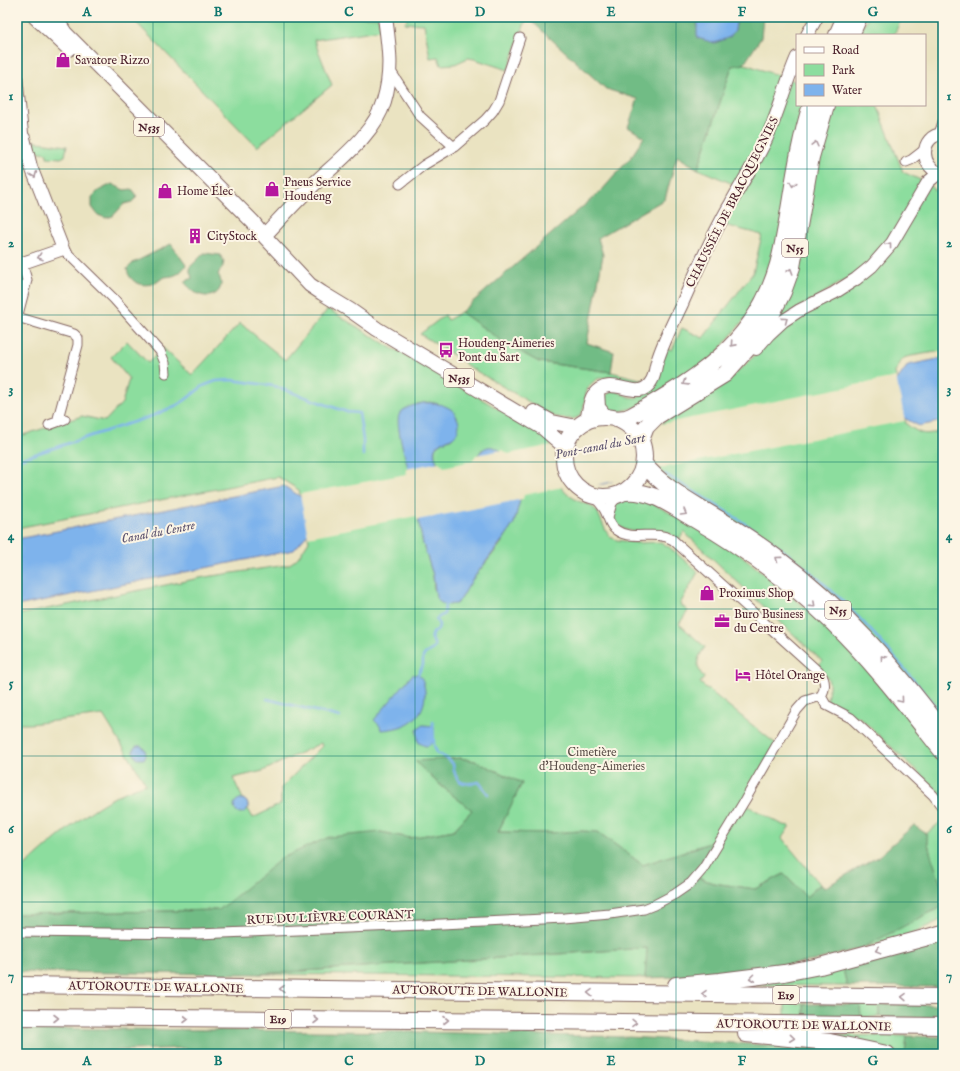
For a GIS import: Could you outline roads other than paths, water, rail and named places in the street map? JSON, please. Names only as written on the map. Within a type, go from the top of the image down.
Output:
[{"type":"highway","points":[[837,34],[845,17]]},
{"type":"highway","points":[[851,34],[859,17]]},
{"type":"highway","name":"N55","points":[[611,418],[626,418],[631,416],[701,373],[733,345],[751,323],[770,289],[777,267],[782,248],[798,154],[811,106]]},
{"type":"highway","name":"N55","points":[[641,440],[646,427],[657,416],[725,374],[743,355],[763,329],[783,292],[788,277],[795,250],[811,158],[826,106]]},
{"type":"highway","points":[[600,417],[611,418],[622,421],[633,429],[641,440],[645,456],[644,464],[638,480],[622,493],[607,497],[594,496],[580,489],[569,478],[564,463],[565,448],[570,436],[582,424],[600,417]]},
{"type":"highway","name":"N55","points":[[644,464],[665,486],[744,535],[810,584],[870,643],[924,706],[943,731]]},
{"type":"highway","name":"N55","points":[[622,493],[635,491],[642,492],[668,504],[738,546],[770,569],[802,595],[861,652],[914,714],[943,752]]},
{"type":"highway","points":[[907,942],[943,924]]},
{"type":"highway","points":[[629,994],[655,985],[720,982],[784,973],[820,966],[943,932]]},
{"type":"highway","name":"AUTOROUTE DE WALLONIE","points":[[17,985],[943,997]]},
{"type":"highway","name":"AUTOROUTE DE WALLONIE","points":[[17,1017],[943,1026]]},
{"type":"highway","points":[[698,1024],[727,1033],[830,1042],[887,1054]]},
{"type":"main road","name":"N535","points":[[35,17],[203,180],[249,227],[264,236]]},
{"type":"main road","name":"N535","points":[[53,17],[58,22],[64,33],[254,222],[264,236],[310,285],[377,329],[543,428],[565,448]]},
{"type":"main road","points":[[264,236],[309,189],[357,143],[376,120],[384,102],[390,70],[390,54],[385,17]]},
{"type":"main road","name":"N535","points":[[350,310],[380,321],[548,420],[564,425],[582,424]]},
{"type":"street","points":[[808,34],[816,17]]},
{"type":"street","points":[[400,184],[424,165],[454,147],[493,111],[499,101],[520,38]]},
{"type":"street","name":"CHAUSSÉE DE BRACQUEGNIES","points":[[598,391],[608,385],[640,390],[646,387],[652,380],[656,363],[672,323],[710,242],[731,202],[755,162],[773,124],[796,60]]},
{"type":"street","points":[[390,70],[420,116],[454,147]]},
{"type":"street","points":[[17,71],[20,137],[63,249],[114,299],[160,351],[165,363],[166,373]]},
{"type":"street","points":[[942,172],[930,167],[925,156],[929,140],[941,134],[943,122]]},
{"type":"street","points":[[908,161],[925,156]]},
{"type":"street","points":[[725,374],[758,348],[769,334],[783,321],[800,310],[856,280],[872,266],[892,243],[928,182],[942,172]]},
{"type":"street","points":[[57,422],[78,345],[78,338],[74,334],[17,317],[27,280],[20,264],[63,249]]},
{"type":"street","points":[[598,391],[599,407],[611,418]]},
{"type":"street","points":[[582,424],[591,399],[598,391]]},
{"type":"street","points":[[608,517],[612,503],[622,493]]},
{"type":"street","points":[[594,496],[604,509],[613,528],[622,534],[658,535],[673,540],[816,668],[825,681],[824,691],[821,696],[826,705],[851,718],[933,795],[943,808]]},
{"type":"street","name":"RUE DU LIÈVRE COURANT","points":[[17,932],[197,934],[564,918],[644,909],[664,901],[697,877],[714,851],[797,710],[805,701],[821,696]]},
{"type":"water","points":[[700,17],[737,17],[735,30],[730,37],[715,43],[697,38],[697,26]]},
{"type":"water","points":[[943,358],[943,421],[919,426],[904,418],[623,473],[615,480],[603,484],[588,481],[522,493],[514,523],[456,604],[445,605],[436,598],[433,575],[423,544],[417,514],[307,535],[294,550],[17,606],[17,539],[284,486],[301,497],[410,475],[400,436],[398,420],[399,415],[403,410],[423,403],[434,403],[449,408],[455,414],[459,423],[456,434],[437,445],[435,449],[434,455],[436,461],[443,469],[473,463],[480,452],[488,447],[496,448],[507,456],[897,380],[908,365]]},
{"type":"water","points":[[418,674],[422,679],[425,691],[422,709],[412,721],[406,725],[381,730],[380,726],[374,720],[412,675]]},
{"type":"water","points":[[423,725],[434,726],[434,741],[428,746],[418,742],[417,731],[419,727]]},
{"type":"water","points":[[141,746],[145,749],[146,755],[144,759],[137,759],[133,752],[134,748]]},
{"type":"water","points":[[238,799],[244,799],[248,803],[248,809],[244,813],[238,813],[234,809],[234,803]]},
{"type":"waterway","points":[[17,460],[152,416],[184,401],[203,386],[216,381],[232,380],[274,386],[347,412],[359,413],[363,440],[363,455]]},
{"type":"waterway","points":[[665,474],[758,532],[788,554],[831,590],[889,651],[943,716]]},
{"type":"waterway","points":[[418,674],[423,665],[423,657],[435,646],[431,636],[438,629],[439,625],[436,619],[444,614],[445,605]]},
{"type":"waterway","points":[[267,699],[340,717]]},
{"type":"waterway","points":[[433,722],[434,745],[437,753],[448,759],[453,764],[454,770],[460,782],[468,784],[479,782],[488,794]]},
{"type":"place","name":"Savatore Rizzo","points":[[63,60]]},
{"type":"place","name":"Pneus Service Houdeng","points":[[272,189]]},
{"type":"place","name":"Home Élec","points":[[165,191]]},
{"type":"place","name":"CityStock","points":[[195,236]]},
{"type":"place","name":"Houdeng-Aimeries Pont du Sart","points":[[446,350]]},
{"type":"place","name":"Proximus Shop","points":[[707,593]]},
{"type":"place","name":"Buro Business du Centre","points":[[722,621]]},
{"type":"place","name":"Hôtel Orange","points":[[743,675]]},
{"type":"water label","name":"Pont-canal du Sart","points":[[600,445]]},
{"type":"water label","name":"Canal du Centre","points":[[158,531]]},
{"type":"park label","name":"Cimetière d'Houdeng-Aimeries","points":[[592,759]]}]
